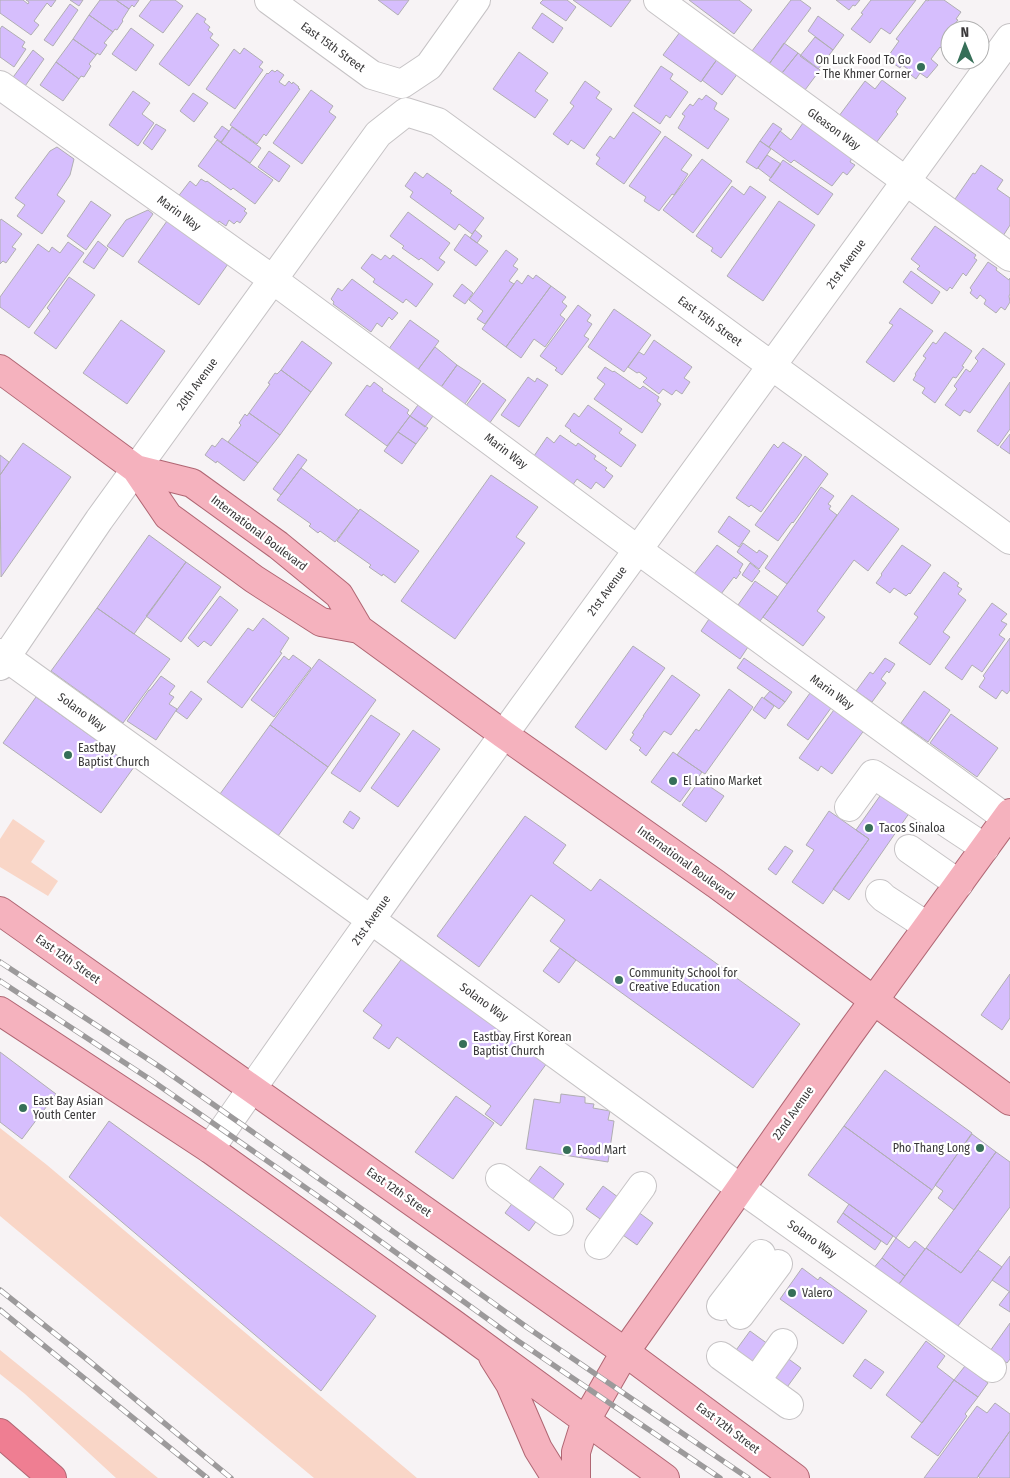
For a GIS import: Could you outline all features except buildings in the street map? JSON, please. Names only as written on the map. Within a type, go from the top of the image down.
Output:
[{"type":"highway","points":[[0,1433],[52,1478]]},
{"type":"main road","name":"International Boulevard","points":[[0,369],[136,469],[168,516],[254,579],[321,622],[359,629]]},
{"type":"main road","name":"International Boulevard","points":[[136,469],[192,483],[278,545],[339,596],[359,629],[503,734],[716,884],[1010,1101]]},
{"type":"main road","name":"22nd Avenue","points":[[576,1478],[576,1452],[586,1420],[625,1352],[873,1001],[984,848],[1009,818]]},
{"type":"main road","name":"East 12th Street","points":[[0,911],[625,1352],[795,1478]]},
{"type":"main road","points":[[0,1011],[210,1149],[665,1478]]},
{"type":"main road","points":[[489,1350],[510,1384],[538,1448],[556,1478]]},
{"type":"street","name":"East 15th Street","points":[[270,0],[372,75],[402,84],[429,66],[476,0]]},
{"type":"street","name":"Gleason Way","points":[[658,0],[1010,257]]},
{"type":"street","name":"21st Avenue","points":[[210,1149],[503,734],[1010,38]]},
{"type":"street","name":"Marin Way","points":[[0,85],[272,280],[638,550],[1009,818]]},
{"type":"street","name":"East 15th Street","points":[[406,112],[438,122],[1010,540]]},
{"type":"street","name":"20th Avenue","points":[[2,658],[99,520],[378,134],[406,112]]},
{"type":"street","name":"Solano Way","points":[[2,658],[371,920],[992,1368]]},
{"type":"street","points":[[850,807],[873,774],[984,848]]},
{"type":"street","points":[[909,849],[959,884]]},
{"type":"street","points":[[880,894],[927,926]]},
{"type":"street","points":[[500,1178],[559,1221]]},
{"type":"street","points":[[600,1245],[642,1186]]},
{"type":"street","points":[[731,1310],[769,1259]]},
{"type":"street","points":[[756,1381],[783,1343]]},
{"type":"street","points":[[721,1356],[789,1405]]},
{"type":"shaded area","points":[[13,819],[45,841],[31,862],[58,881],[48,896],[0,867],[0,839]]},
{"type":"shaded area","points":[[0,1128],[47,1165],[417,1478],[314,1478],[0,1216]]},
{"type":"shaded area","points":[[0,1350],[158,1478],[116,1478],[25,1394],[0,1374]]},
{"type":"railway","points":[[0,962],[160,1067],[528,1328],[748,1478]]},
{"type":"railway","points":[[0,981],[151,1080],[329,1204],[518,1341],[720,1478]]},
{"type":"railway","points":[[0,1290],[231,1478]]},
{"type":"railway","points":[[0,1310],[207,1478]]},
{"type":"place","name":"On Luck Food To Go - The Khmer Corner","points":[[921,67]]},
{"type":"place","name":"Eastbay Baptist Church","points":[[68,755]]},
{"type":"place","name":"El Latino Market","points":[[673,781]]},
{"type":"place","name":"Tacos Sinaloa","points":[[869,828]]},
{"type":"place","name":"Community School for Creative Education","points":[[619,980]]},
{"type":"place","name":"Eastbay First Korean Baptist Church","points":[[463,1044]]},
{"type":"place","name":"East Bay Asian Youth Center","points":[[23,1108]]},
{"type":"place","name":"Pho Thang Long","points":[[980,1148]]},
{"type":"place","name":"Food Mart","points":[[567,1150]]},
{"type":"place","name":"Valero","points":[[792,1293]]}]
